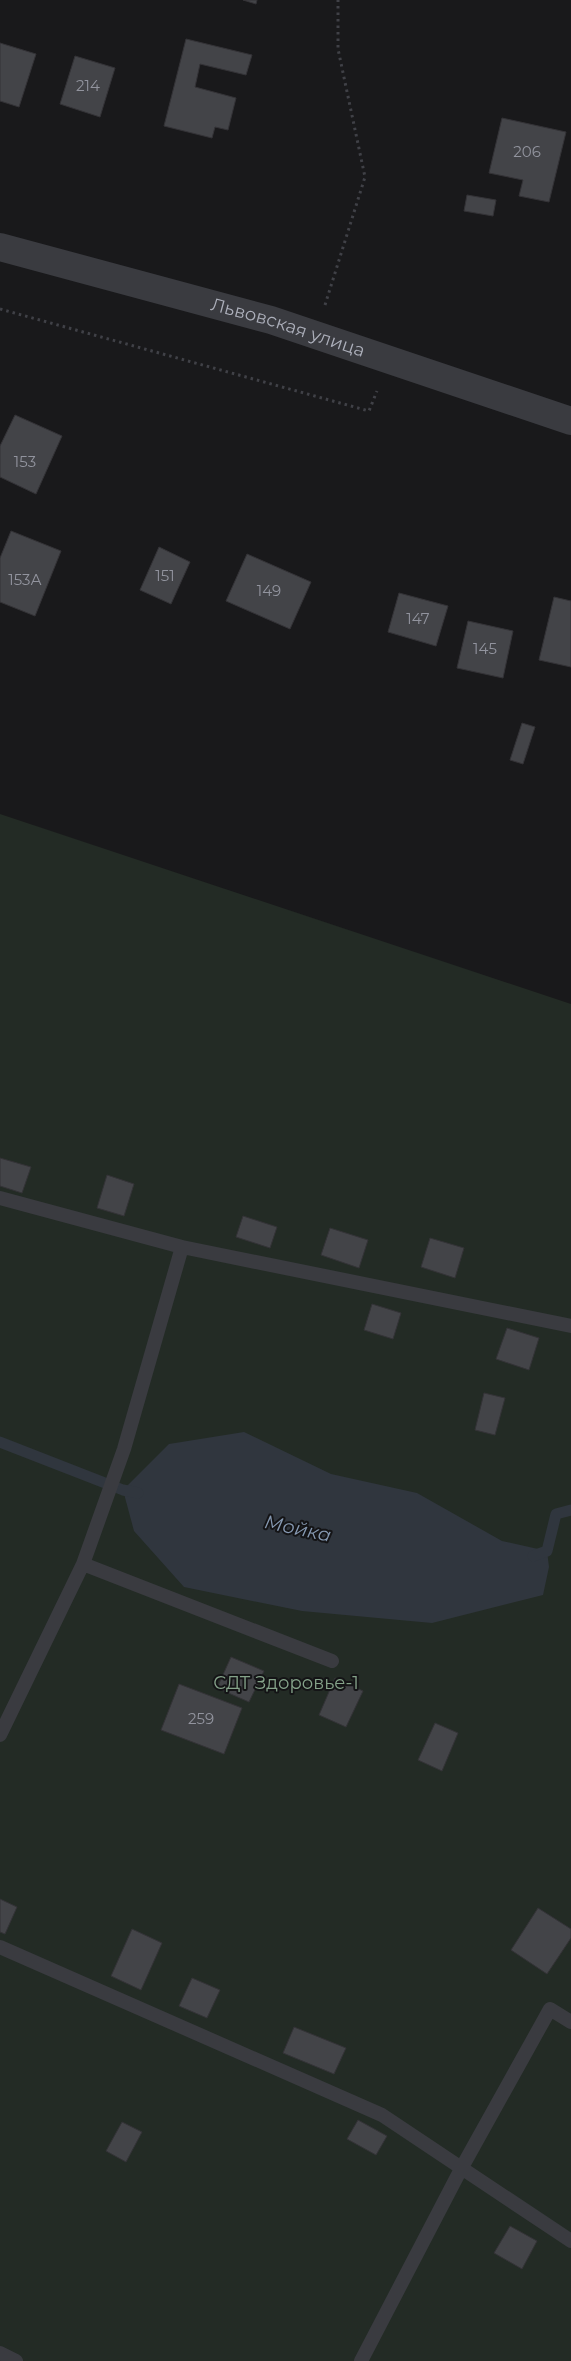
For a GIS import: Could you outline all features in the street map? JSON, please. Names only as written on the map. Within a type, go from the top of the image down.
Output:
[{"type":"street","name":"Львовская улица","points":[[0,247],[271,320],[571,421]]},
{"type":"lane","points":[[0,1198],[182,1247],[571,1326]]},
{"type":"lane","points":[[0,1735],[83,1564],[124,1449],[182,1247]]},
{"type":"lane","points":[[83,1564],[332,1660]]},
{"type":"lane","points":[[0,1947],[382,2115],[571,2241]]},
{"type":"lane","points":[[361,2361],[461,2169],[550,2009],[571,2022]]},
{"type":"lane","points":[[0,2353],[16,2361]]},
{"type":"path","points":[[315,335],[365,177],[338,50],[338,0]]},
{"type":"path","points":[[0,309],[369,411],[388,360]]},
{"type":"green space","name":"СДТ Здоровье-1","points":[[0,814],[571,1004],[571,2361],[0,2361]]},
{"type":"water","points":[[244,1432],[331,1474],[417,1493],[502,1541],[547,1551],[549,1567],[543,1595],[432,1623],[302,1611],[184,1587],[134,1531],[123,1490],[169,1444]]},
{"type":"building","points":[[243,0],[257,0],[256,4]]},
{"type":"building","points":[[186,39],[252,55],[246,75],[200,64],[195,87],[236,98],[228,130],[215,127],[212,138],[164,126]]},
{"type":"building","points":[[0,43],[36,54],[19,107],[0,101]]},
{"type":"building","points":[[75,56],[115,68],[100,117],[60,104]]},
{"type":"building","points":[[502,118],[566,132],[549,202],[519,196],[523,180],[489,173]]},
{"type":"building","points":[[467,195],[496,200],[493,216],[464,211]]},
{"type":"building","points":[[15,415],[62,436],[36,494],[0,477],[0,446]]},
{"type":"building","points":[[11,531],[61,551],[35,616],[0,602],[0,558]]},
{"type":"building","points":[[159,547],[190,562],[171,604],[140,590]]},
{"type":"building","points":[[247,554],[311,582],[290,629],[226,601]]},
{"type":"building","points":[[399,593],[448,606],[436,646],[388,632]]},
{"type":"building","points":[[554,597],[571,601],[571,667],[539,660]]},
{"type":"building","points":[[468,621],[513,631],[503,678],[457,668]]},
{"type":"building","points":[[522,723],[535,727],[523,764],[510,760]]},
{"type":"building","points":[[0,1158],[31,1167],[22,1193],[0,1186]]},
{"type":"building","points":[[107,1175],[134,1184],[124,1216],[97,1208]]},
{"type":"building","points":[[243,1216],[277,1227],[270,1248],[236,1237]]},
{"type":"building","points":[[330,1228],[368,1240],[359,1268],[321,1255]]},
{"type":"building","points":[[430,1238],[464,1248],[455,1278],[421,1267]]},
{"type":"building","points":[[372,1304],[401,1313],[393,1339],[364,1330]]},
{"type":"building","points":[[507,1328],[539,1338],[529,1370],[496,1359]]},
{"type":"building","points":[[484,1393],[505,1398],[495,1435],[475,1430]]},
{"type":"building","points":[[231,1657],[264,1671],[249,1702],[217,1688]]},
{"type":"building","points":[[335,1678],[363,1691],[346,1727],[319,1715]]},
{"type":"building","points":[[179,1684],[242,1708],[224,1754],[161,1730]]},
{"type":"building","points":[[435,1723],[458,1733],[442,1771],[418,1760]]},
{"type":"building","points":[[0,1899],[17,1907],[5,1934],[0,1932]]},
{"type":"building","points":[[538,1908],[571,1929],[571,1938],[547,1974],[511,1950]]},
{"type":"building","points":[[132,1929],[162,1943],[141,1990],[111,1976]]},
{"type":"building","points":[[192,1978],[220,1990],[207,2018],[179,2006]]},
{"type":"building","points":[[294,2027],[346,2048],[334,2074],[283,2053]]},
{"type":"building","points":[[358,2120],[387,2136],[376,2155],[347,2139]]},
{"type":"building","points":[[122,2122],[142,2132],[126,2162],[106,2151]]},
{"type":"building","points":[[510,2226],[537,2241],[522,2269],[494,2253]]},
{"type":"waterway","name":"Мойка","points":[[0,1442],[123,1490],[138,1493]]},
{"type":"waterway","name":"Мойка","points":[[533,1556],[547,1551],[556,1514],[571,1510]]}]
